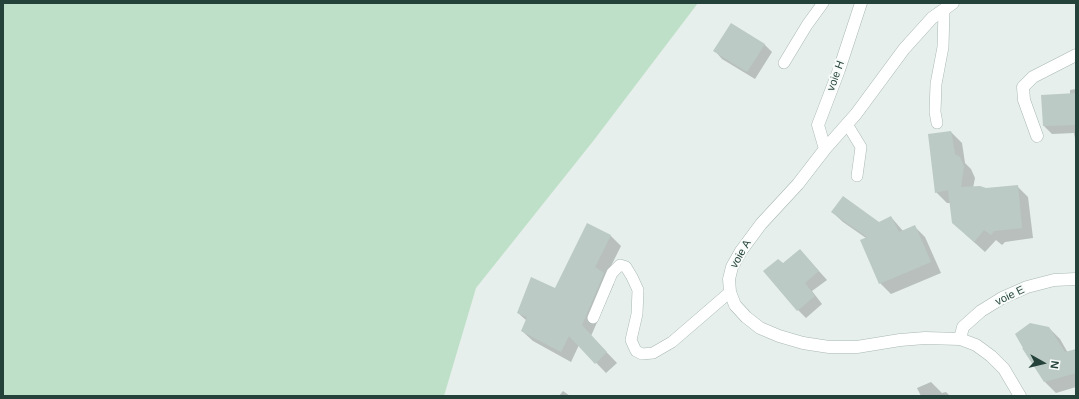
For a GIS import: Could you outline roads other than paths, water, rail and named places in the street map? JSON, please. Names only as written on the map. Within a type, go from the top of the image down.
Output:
[{"type":"street","name":"voie H","points":[[825,149],[818,125],[839,70],[861,3]]},
{"type":"street","name":"voie A","points":[[948,6],[932,18],[904,49],[856,114],[825,149],[798,184],[761,224],[741,251],[732,267],[729,279],[730,292],[735,305],[746,318],[760,328],[779,336],[803,343],[829,347],[857,347],[900,340],[925,338],[960,339],[976,345],[991,356],[1004,369],[1020,396]]},
{"type":"street","points":[[1037,136],[1024,100],[1023,87],[1033,77],[1076,55]]},
{"type":"street","name":"voie E","points":[[960,339],[963,327],[981,311],[1002,298],[1027,287],[1054,280],[1076,279]]},
{"type":"lane","points":[[784,63],[807,25],[823,3]]},
{"type":"lane","points":[[937,123],[935,112],[936,84],[943,47],[948,6]]},
{"type":"lane","points":[[847,124],[861,147],[857,176]]},
{"type":"lane","points":[[593,318],[612,273],[620,265],[626,267],[638,290],[636,314],[631,340],[636,351],[642,354],[653,353],[672,342],[730,292]]}]
